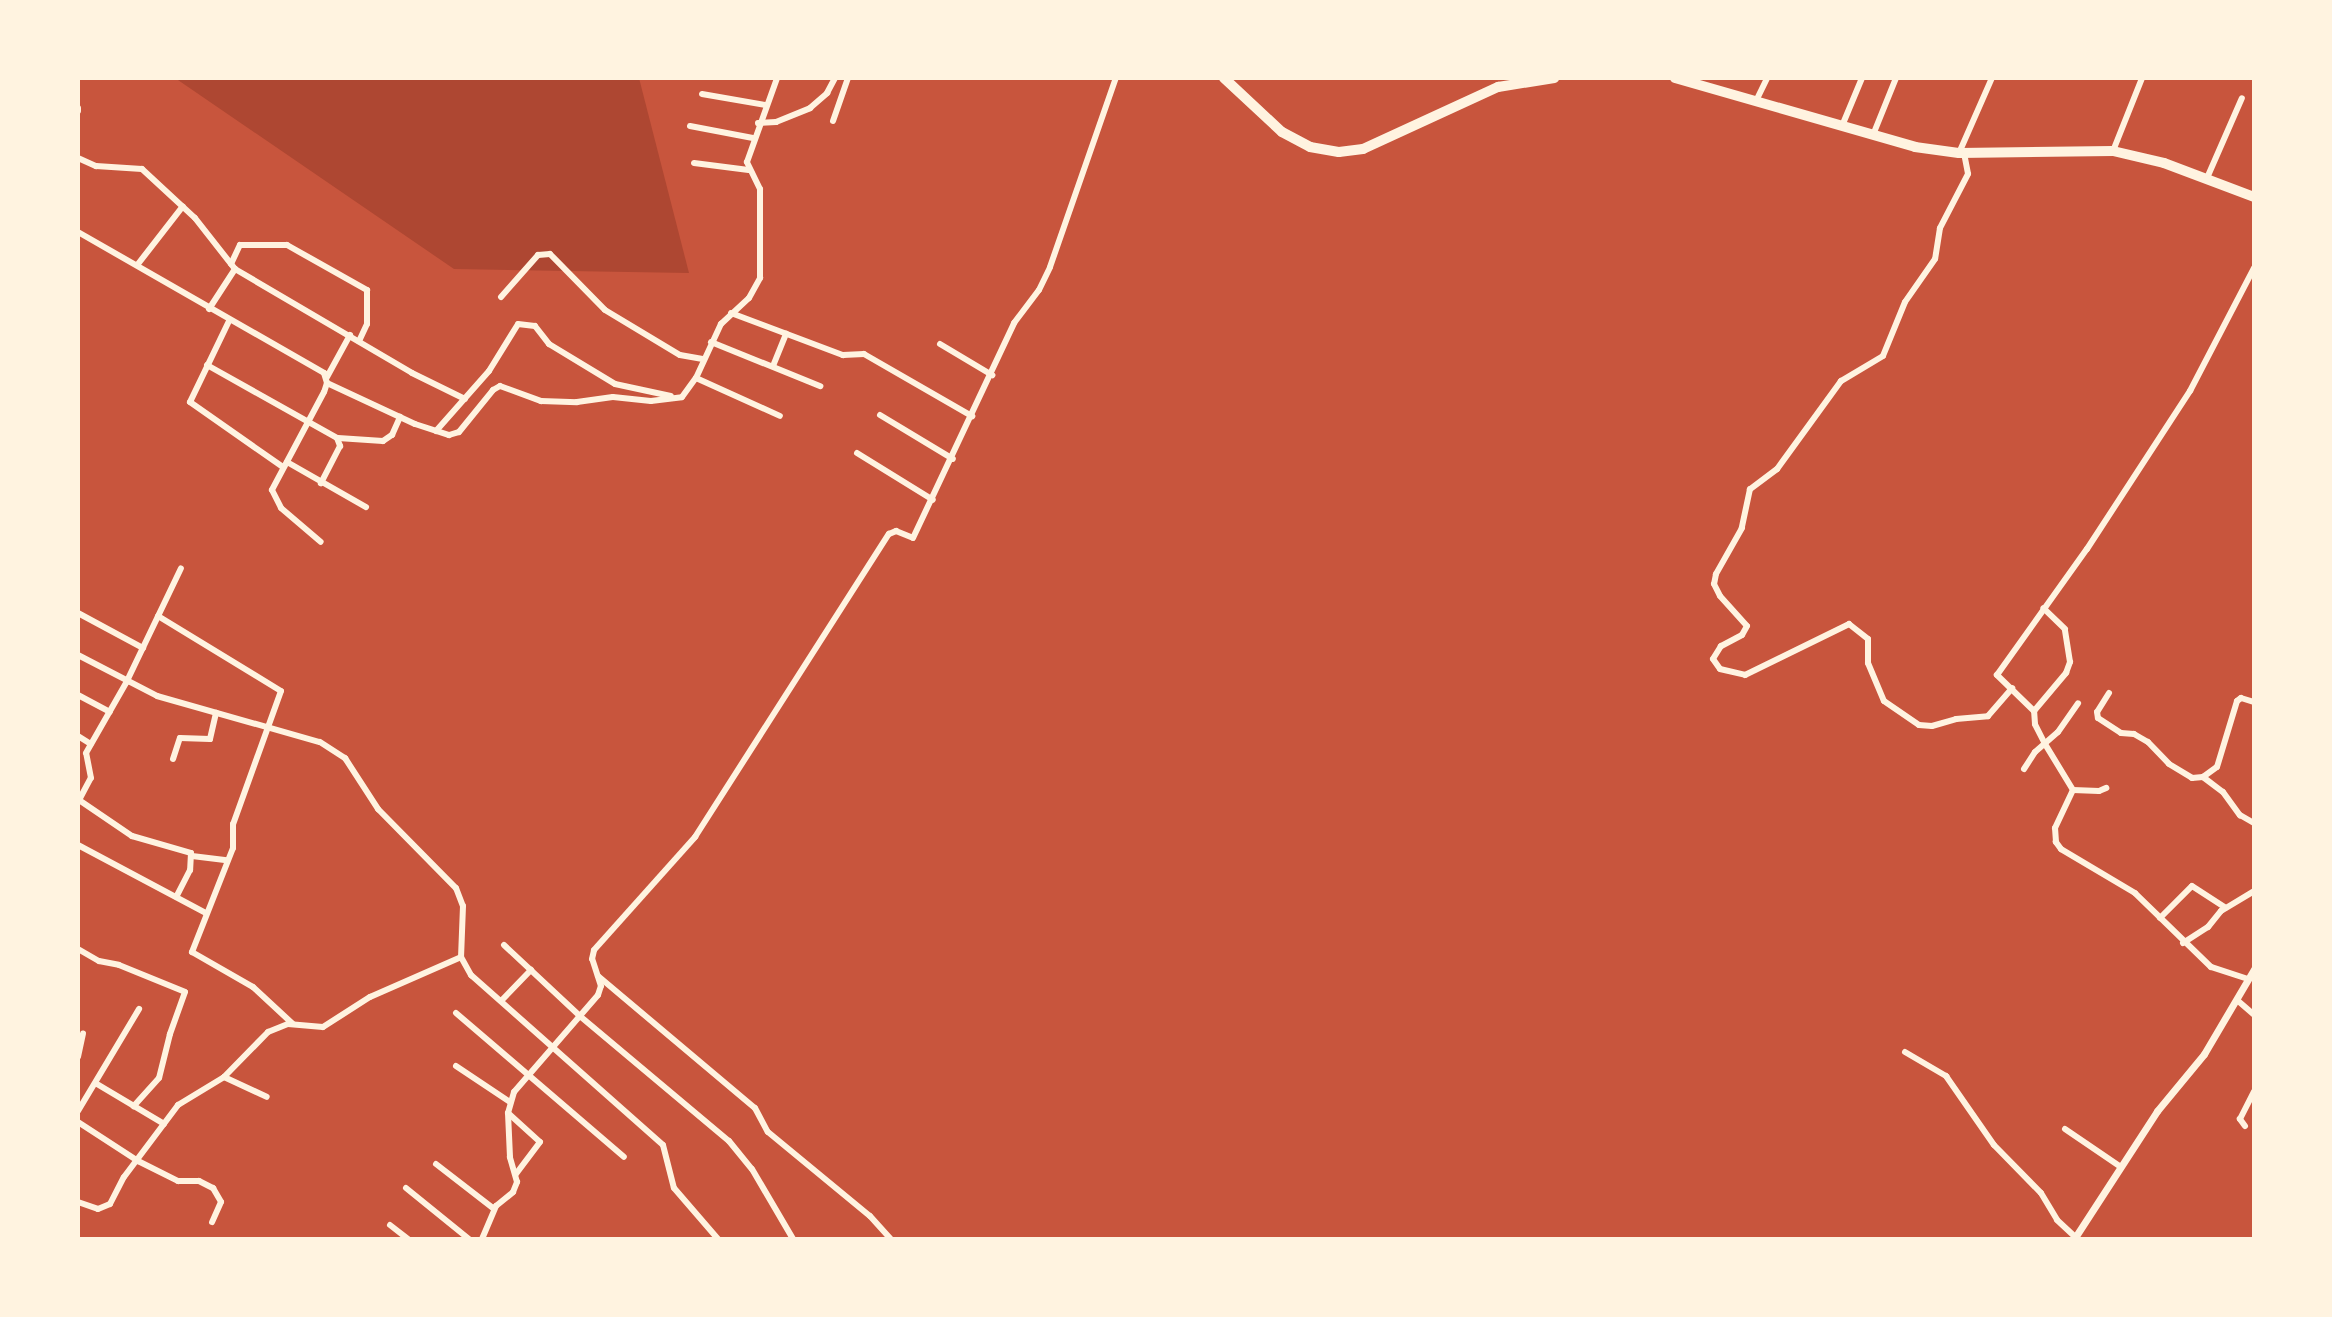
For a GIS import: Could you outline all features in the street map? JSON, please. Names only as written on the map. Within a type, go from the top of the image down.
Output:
[{"type":"highway","points":[[1224,78],[1282,132],[1310,147],[1339,152],[1363,149],[1498,87],[1554,78]]},
{"type":"highway","points":[[1675,78],[1706,82],[1756,101],[1915,147],[1962,153],[2113,151],[2207,178],[2254,197]]},
{"type":"street","points":[[78,232],[138,264],[327,380],[400,417],[436,431],[455,435],[493,390],[500,386],[541,401],[577,402],[613,397],[651,401],[674,398],[686,394],[711,342],[731,313],[756,290],[762,267],[760,189],[747,162],[758,123],[777,78]]},
{"type":"street","points":[[758,123],[776,122],[810,108],[827,93],[835,78]]},
{"type":"street","points":[[833,121],[848,78]]},
{"type":"street","points":[[516,1174],[510,1157],[510,1102],[526,1076],[598,995],[601,986],[592,959],[594,950],[695,837],[889,534],[896,531],[913,538],[953,459],[1014,323],[1039,290],[1050,267],[1116,78]]},
{"type":"street","points":[[1756,101],[1767,78]]},
{"type":"street","points":[[1842,126],[1862,78]]},
{"type":"street","points":[[1873,135],[1896,78]]},
{"type":"street","points":[[1992,78],[1962,153],[1968,174],[1940,228],[1935,259],[1905,302],[1883,356],[1841,381],[1777,469],[1753,485],[1748,494],[1742,528],[1716,574],[1714,584],[1720,596],[1747,626],[1742,635],[1721,646],[1713,659],[1714,665],[1727,672],[1745,675],[1849,624],[1868,639],[1868,663],[1884,701],[1919,725],[1932,726],[1956,719],[1988,716],[2012,688]]},
{"type":"street","points":[[2113,151],[2142,78]]},
{"type":"street","points":[[702,94],[765,105]]},
{"type":"street","points":[[2207,178],[2242,98]]},
{"type":"street","points":[[690,126],[753,138]]},
{"type":"street","points":[[78,158],[96,166],[142,169],[183,206],[233,267],[412,373],[465,399]]},
{"type":"street","points":[[694,163],[749,170]]},
{"type":"street","points":[[138,264],[183,206]]},
{"type":"street","points":[[209,309],[233,267],[240,245],[287,245],[367,290],[367,324],[359,341]]},
{"type":"street","points":[[501,297],[538,255],[550,254],[605,310],[680,355],[703,359]]},
{"type":"street","points":[[2073,790],[2035,724],[2034,711],[1998,677],[1998,672],[2087,549],[2196,381],[2254,268]]},
{"type":"street","points":[[731,313],[843,355],[864,354],[972,416]]},
{"type":"street","points":[[229,321],[190,397],[192,406],[285,464],[366,507]]},
{"type":"street","points":[[436,431],[489,371],[513,328],[526,323],[535,326],[549,344],[611,382],[674,398]]},
{"type":"street","points":[[773,366],[786,334]]},
{"type":"street","points":[[321,542],[273,498],[274,481],[350,335]]},
{"type":"street","points":[[711,342],[820,386]]},
{"type":"street","points":[[940,344],[992,375]]},
{"type":"street","points":[[207,365],[337,438],[383,441],[392,435],[400,417]]},
{"type":"street","points":[[696,378],[780,416]]},
{"type":"street","points":[[880,415],[953,459]]},
{"type":"street","points":[[321,483],[340,446],[337,438]]},
{"type":"street","points":[[857,453],[933,500]]},
{"type":"street","points":[[181,568],[126,683],[91,744],[85,760],[91,778],[78,801],[132,836],[154,845],[182,849],[192,856],[227,860]]},
{"type":"street","points":[[2034,711],[2066,673],[2070,662],[2065,629],[2043,608]]},
{"type":"street","points":[[78,613],[143,648]]},
{"type":"street","points":[[158,616],[278,686],[280,694],[265,727],[233,824],[233,848],[206,913],[193,955],[253,987],[294,1026]]},
{"type":"street","points":[[78,655],[126,683],[216,713],[320,742],[348,761],[378,809],[456,888],[463,906],[461,957],[471,975],[554,1045],[663,1145],[674,1188],[718,1239]]},
{"type":"street","points":[[2109,693],[2097,712],[2098,718],[2117,731],[2134,734],[2148,742],[2184,775],[2203,777],[2223,792],[2240,815],[2254,823]]},
{"type":"street","points":[[78,695],[110,712]]},
{"type":"street","points":[[2203,777],[2217,767],[2237,701],[2241,698],[2254,702]]},
{"type":"street","points":[[2024,769],[2078,703]]},
{"type":"street","points":[[173,759],[180,738],[208,741],[216,713]]},
{"type":"street","points":[[78,736],[91,744]]},
{"type":"street","points":[[2073,790],[2099,791],[2106,788]]},
{"type":"street","points":[[2073,790],[2055,828],[2056,842],[2082,864],[2135,893],[2211,967],[2248,979]]},
{"type":"street","points":[[78,845],[206,913]]},
{"type":"street","points":[[176,897],[187,878],[192,856]]},
{"type":"street","points":[[2160,918],[2184,890],[2192,886],[2226,908]]},
{"type":"street","points":[[2183,943],[2208,927],[2226,908],[2254,891]]},
{"type":"street","points":[[504,945],[581,1017],[729,1141],[752,1169],[793,1239]]},
{"type":"street","points":[[78,949],[99,961],[185,992],[159,1078],[134,1106]]},
{"type":"street","points":[[78,1202],[98,1209],[110,1204],[124,1177],[181,1102],[224,1077],[268,1032],[281,1025],[323,1027],[370,997],[461,957]]},
{"type":"street","points":[[1905,1052],[1946,1076],[1994,1145],[2041,1193],[2057,1220],[2075,1238],[2157,1111],[2204,1054],[2254,969]]},
{"type":"street","points":[[502,1000],[531,970]]},
{"type":"street","points":[[597,975],[755,1108],[768,1132],[870,1216],[891,1239]]},
{"type":"street","points":[[2237,1000],[2254,1015]]},
{"type":"street","points":[[78,1111],[97,1084],[139,1009]]},
{"type":"street","points":[[456,1013],[624,1157]]},
{"type":"street","points":[[78,1057],[83,1034]]},
{"type":"street","points":[[456,1066],[510,1102]]},
{"type":"street","points":[[224,1077],[267,1097]]},
{"type":"street","points":[[97,1084],[164,1124]]},
{"type":"street","points":[[2245,1126],[2240,1119],[2254,1091]]},
{"type":"street","points":[[482,1239],[492,1221],[494,1209],[513,1192],[516,1174],[540,1142],[508,1113]]},
{"type":"street","points":[[78,1122],[138,1161],[178,1181],[199,1181],[213,1188],[221,1202],[212,1222]]},
{"type":"street","points":[[2065,1129],[2121,1167]]},
{"type":"street","points":[[436,1164],[494,1209]]},
{"type":"street","points":[[406,1188],[469,1239]]},
{"type":"street","points":[[390,1225],[408,1239]]},
{"type":"shaded area","points":[[175,78],[639,78],[689,273],[454,269]]}]
